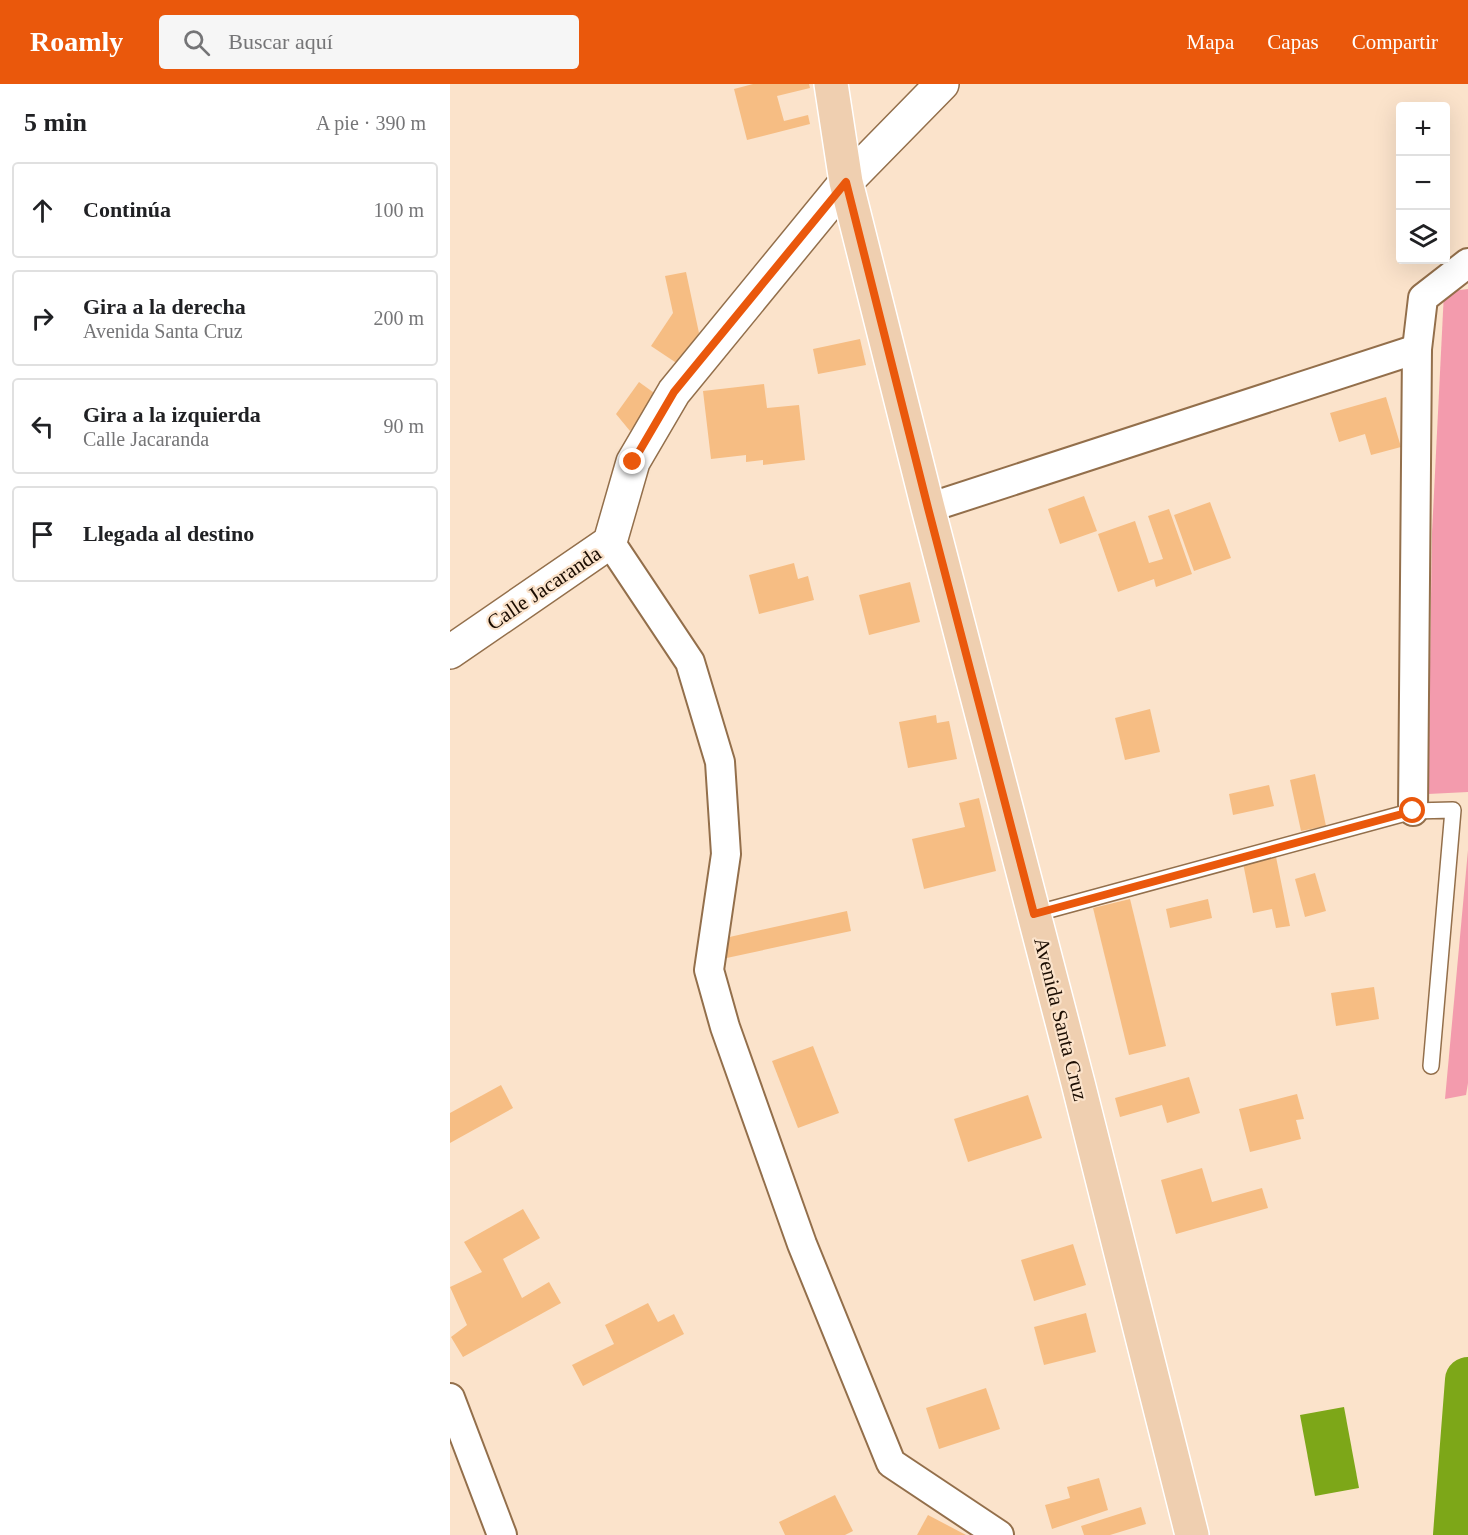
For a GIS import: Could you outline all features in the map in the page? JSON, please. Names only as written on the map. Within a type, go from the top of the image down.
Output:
[{"type":"main road","name":"Avenida Santa Cruz","points":[[831,84],[846,182],[1192,1535]]},
{"type":"main road","name":"Calle Jacaranda","points":[[450,652],[610,542],[633,462],[674,392],[846,182],[942,84]]},
{"type":"street","points":[[1413,811],[1417,349],[1423,298],[1468,263]]},
{"type":"street","points":[[928,508],[1417,349]]},
{"type":"street","points":[[610,542],[690,662],[720,762],[726,854],[709,970],[725,1027],[802,1244],[891,1464],[999,1535]]},
{"type":"street","points":[[450,1398],[502,1535]]},
{"type":"lane","points":[[1034,914],[1413,811],[1453,810],[1431,1066]]},
{"type":"shaded area","points":[[1468,289],[1468,792],[1428,794],[1432,533],[1444,292]]},
{"type":"shaded area","points":[[1468,850],[1468,1083],[1466,1095],[1445,1099]]},
{"type":"shaded area","points":[[1344,1407],[1359,1488],[1315,1496],[1300,1415]]},
{"type":"building","points":[[753,84],[809,84],[810,88],[777,96],[784,121],[808,115],[810,124],[747,140],[734,89]]},
{"type":"building","points":[[686,272],[699,333],[678,364],[651,346],[673,313],[665,276]]},
{"type":"building","points":[[860,339],[866,365],[818,374],[813,349]]},
{"type":"building","points":[[639,382],[657,395],[630,431],[616,414]]},
{"type":"building","points":[[764,384],[767,408],[799,405],[805,460],[763,465],[763,460],[746,462],[746,455],[711,459],[703,391]]},
{"type":"building","points":[[1386,397],[1401,447],[1371,455],[1365,434],[1339,442],[1330,413]]},
{"type":"building","points":[[1084,496],[1097,531],[1060,544],[1048,509]]},
{"type":"building","points":[[1210,502],[1231,558],[1194,571],[1174,515]]},
{"type":"building","points":[[1169,509],[1192,574],[1156,587],[1154,579],[1118,592],[1098,534],[1135,521],[1149,563],[1163,559],[1148,516]]},
{"type":"building","points":[[794,563],[798,579],[808,576],[814,600],[759,614],[749,575]]},
{"type":"building","points":[[910,582],[920,622],[869,635],[859,595]]},
{"type":"building","points":[[1150,709],[1160,752],[1125,760],[1115,718]]},
{"type":"building","points":[[936,715],[937,723],[949,721],[957,759],[908,768],[899,722]]},
{"type":"building","points":[[1315,774],[1326,826],[1301,831],[1290,780]]},
{"type":"building","points":[[1269,785],[1274,806],[1233,815],[1229,794]]},
{"type":"building","points":[[979,798],[996,871],[924,889],[912,839],[965,827],[959,803]]},
{"type":"building","points":[[1276,857],[1290,926],[1276,928],[1272,909],[1253,913],[1243,863]]},
{"type":"building","points":[[1315,873],[1326,911],[1305,917],[1295,879]]},
{"type":"building","points":[[1130,899],[1166,1046],[1129,1055],[1093,908]]},
{"type":"building","points":[[1208,899],[1212,918],[1170,928],[1166,909]]},
{"type":"building","points":[[847,911],[851,931],[722,959],[725,938]]},
{"type":"building","points":[[1374,987],[1379,1019],[1336,1026],[1331,993]]},
{"type":"building","points":[[813,1046],[839,1113],[798,1128],[772,1061]]},
{"type":"building","points":[[1189,1077],[1200,1113],[1167,1123],[1162,1105],[1120,1117],[1115,1098]]},
{"type":"building","points":[[501,1085],[513,1108],[450,1143],[450,1113]]},
{"type":"building","points":[[1297,1094],[1304,1119],[1296,1120],[1301,1139],[1250,1152],[1239,1109]]},
{"type":"building","points":[[1028,1095],[1042,1138],[968,1162],[954,1119]]},
{"type":"building","points":[[1202,1168],[1212,1202],[1262,1188],[1268,1208],[1176,1234],[1161,1180]]},
{"type":"building","points":[[523,1209],[540,1238],[503,1259],[522,1298],[549,1282],[561,1303],[463,1357],[451,1337],[467,1325],[450,1287],[482,1272],[464,1242]]},
{"type":"building","points":[[1073,1244],[1086,1285],[1034,1301],[1021,1260]]},
{"type":"building","points":[[648,1303],[658,1322],[674,1314],[684,1334],[583,1386],[572,1365],[614,1344],[605,1325]]},
{"type":"building","points":[[1086,1313],[1096,1352],[1044,1365],[1034,1327]]},
{"type":"building","points":[[986,1388],[1000,1429],[939,1449],[926,1408]]},
{"type":"building","points":[[1099,1478],[1108,1510],[1052,1529],[1045,1505],[1070,1498],[1067,1487]]},
{"type":"building","points":[[835,1495],[853,1531],[845,1535],[785,1535],[779,1522]]},
{"type":"building","points":[[1141,1507],[1146,1524],[1110,1535],[1084,1535],[1081,1526]]},
{"type":"building","points":[[928,1515],[966,1535],[917,1535]]},
{"type":"waterway","points":[[1456,1535],[1468,1380]]},
{"type":"route","points":[[633,462],[674,392],[846,182],[1034,914],[1413,811]]}]
